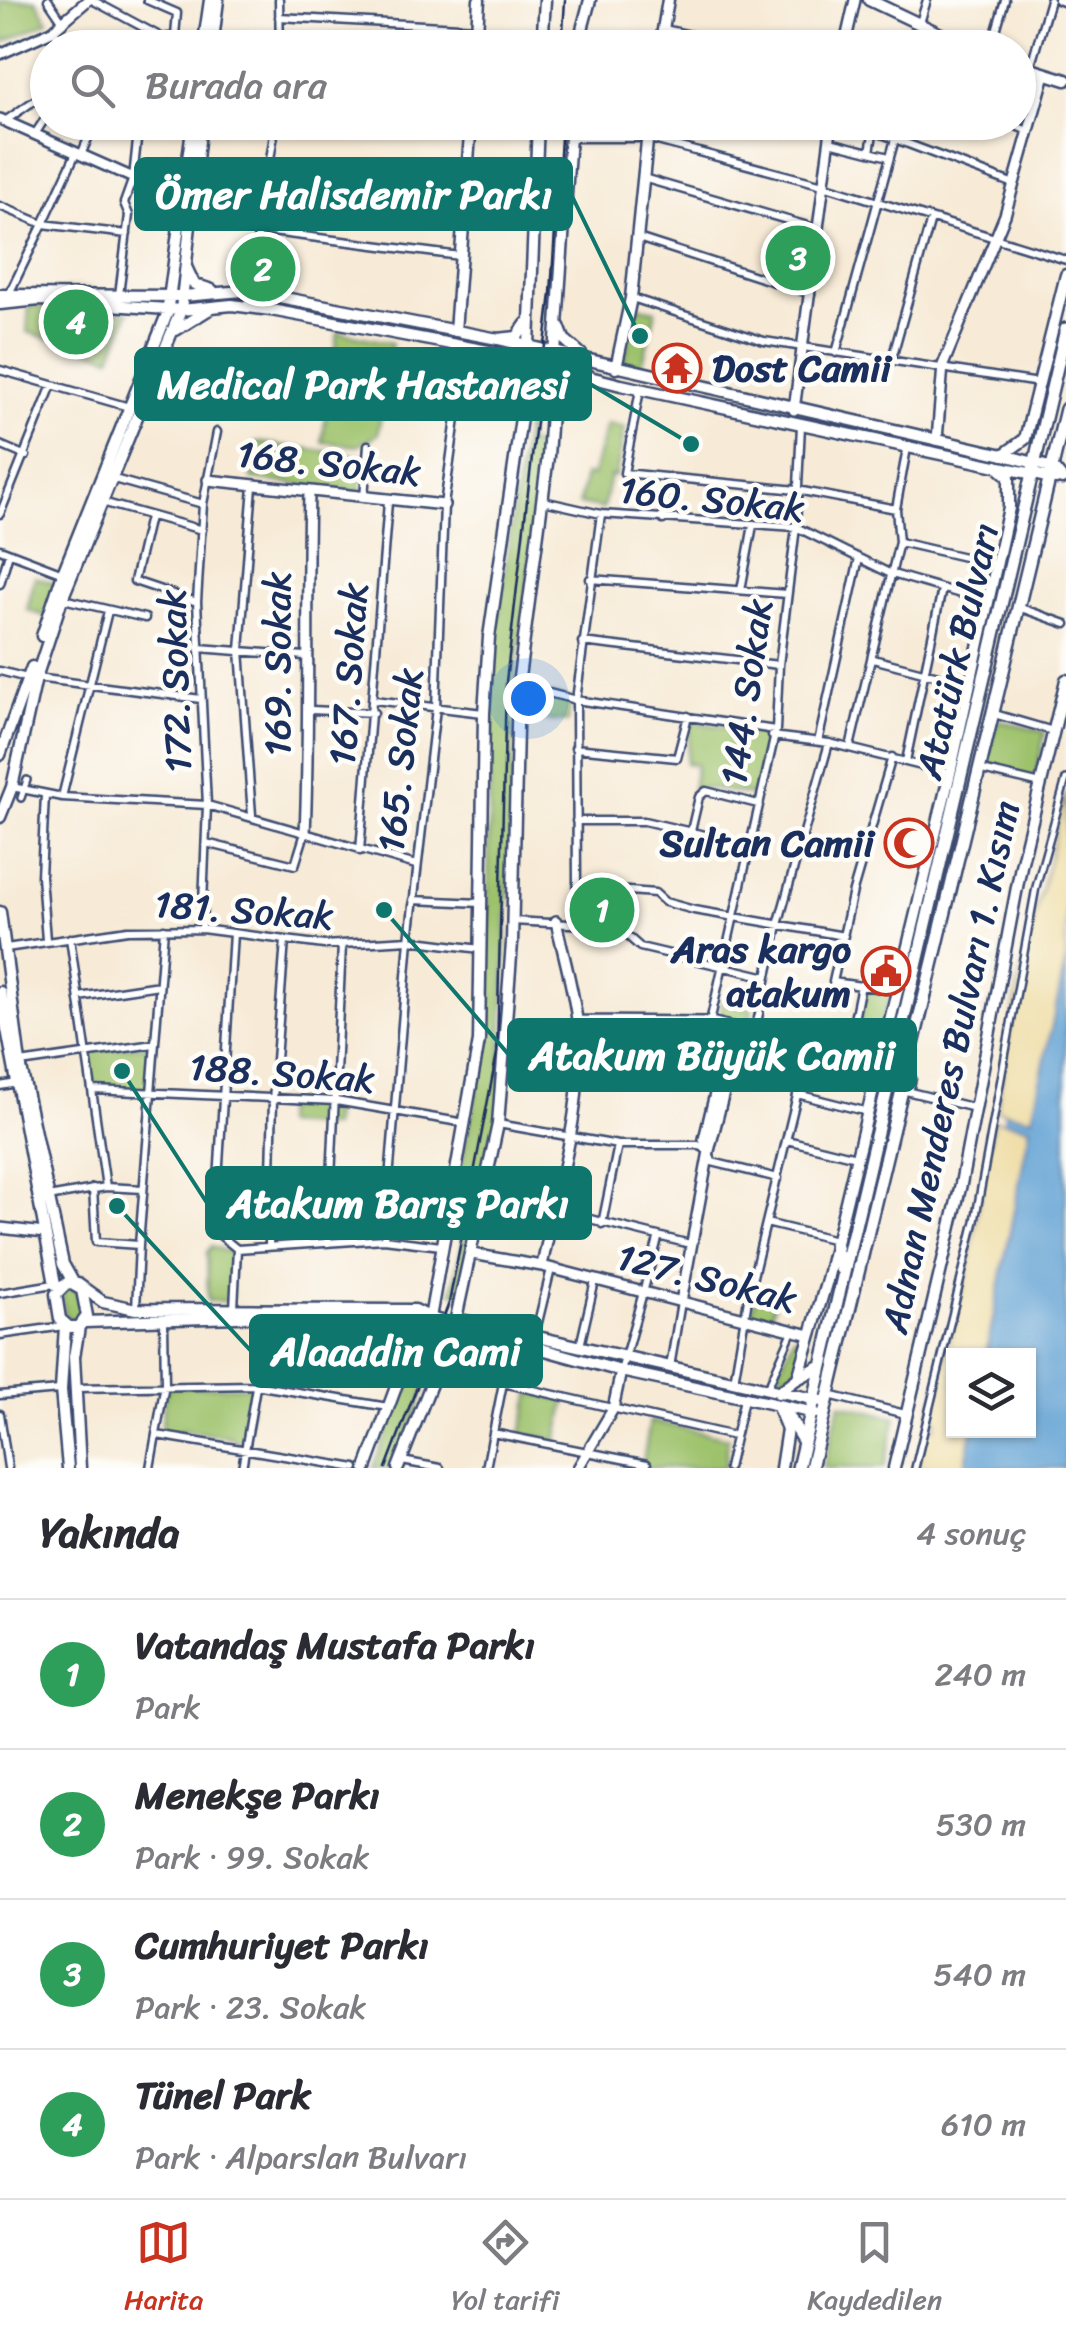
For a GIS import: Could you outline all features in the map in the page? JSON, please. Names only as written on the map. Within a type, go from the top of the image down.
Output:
[{"type":"highway","name":"Atatürk Bulvarı","points":[[798,1468],[1030,468],[1066,329]]},
{"type":"highway","name":"Atatürk Bulvarı","points":[[812,1468],[904,1091],[990,713],[1017,607],[1058,476],[1066,409]]},
{"type":"highway","points":[[836,1242],[842,1273]]},
{"type":"highway","points":[[798,1378],[819,1367]]},
{"type":"highway","points":[[780,1407],[804,1443]]},
{"type":"main road","points":[[206,30],[210,0]]},
{"type":"main road","points":[[214,30],[218,0]]},
{"type":"main road","points":[[477,28],[479,0]]},
{"type":"main road","points":[[543,30],[545,0]]},
{"type":"main road","points":[[582,30],[590,0]]},
{"type":"main road","points":[[663,28],[668,0]]},
{"type":"main road","points":[[870,0],[928,30]]},
{"type":"main road","points":[[1036,71],[1066,80]]},
{"type":"main road","points":[[181,310],[174,300],[191,140]]},
{"type":"main road","points":[[0,816],[18,791],[17,761],[32,679],[63,573],[174,300],[199,140]]},
{"type":"main road","points":[[455,330],[469,140]]},
{"type":"main road","points":[[366,1468],[410,1348],[430,1318],[480,1041],[484,713],[489,636],[512,503],[528,360],[536,140]]},
{"type":"main road","points":[[399,1464],[455,1323],[498,1124],[512,921],[518,685],[556,367],[570,140]]},
{"type":"main road","points":[[616,368],[631,298],[646,140]]},
{"type":"main road","points":[[184,251],[194,284],[223,292]]},
{"type":"main road","points":[[181,310],[220,306],[271,310],[528,360],[907,448],[1000,460],[1025,440],[1066,275]]},
{"type":"main road","points":[[0,304],[40,300],[174,300],[249,292],[529,346],[794,410],[938,440],[1058,476]]},
{"type":"main road","points":[[5,294],[119,295],[174,300]]},
{"type":"main road","points":[[172,335],[188,320],[220,306]]},
{"type":"main road","points":[[0,755],[181,310]]},
{"type":"main road","points":[[498,339],[520,335],[529,314]]},
{"type":"main road","points":[[559,326],[574,350],[595,362]]},
{"type":"main road","points":[[550,416],[568,384],[588,375]]},
{"type":"main road","points":[[794,410],[800,424]]},
{"type":"main road","name":"Atatürk Bulvarı","points":[[798,1378],[882,1062],[971,684],[1010,496],[1009,477],[1000,460]]},
{"type":"main road","name":"Adnan Menderes Bulvarı 1. Kısım","points":[[894,1468],[961,1184],[1041,784],[1066,680]]},
{"type":"main road","points":[[0,912],[20,1062],[48,1197],[63,1264],[76,1283],[87,1312],[75,1388],[80,1468]]},
{"type":"main road","points":[[0,992],[58,1285],[56,1298],[66,1326],[61,1390],[68,1468]]},
{"type":"main road","points":[[58,1285],[76,1283],[103,1302],[136,1309],[415,1310],[430,1318]]},
{"type":"main road","points":[[66,1326],[268,1316],[430,1318],[455,1323],[466,1320],[734,1382],[810,1407]]},
{"type":"main road","points":[[455,1323],[462,1330],[621,1371],[780,1407],[825,1408]]},
{"type":"main road","points":[[772,1392],[798,1378]]},
{"type":"main road","points":[[780,1407],[788,1429],[781,1468]]},
{"type":"street","points":[[48,0],[63,22]]},
{"type":"street","points":[[53,30],[90,0],[148,30]]},
{"type":"street","points":[[147,0],[177,13],[176,30]]},
{"type":"street","points":[[279,0],[279,30]]},
{"type":"street","points":[[848,30],[855,0]]},
{"type":"street","points":[[919,26],[928,0]]},
{"type":"street","points":[[996,30],[1005,0]]},
{"type":"street","points":[[1036,36],[1050,0]]},
{"type":"street","points":[[1058,0],[1066,3]]},
{"type":"street","points":[[279,17],[477,28]]},
{"type":"street","points":[[663,28],[672,30]]},
{"type":"street","points":[[0,54],[30,41]]},
{"type":"street","points":[[1036,104],[1045,74]]},
{"type":"street","points":[[2,120],[30,102]]},
{"type":"street","points":[[2,120],[30,132]]},
{"type":"street","points":[[48,140],[183,200]]},
{"type":"street","points":[[5,294],[85,140]]},
{"type":"street","points":[[119,295],[129,214],[124,203],[133,178],[137,140]]},
{"type":"street","points":[[249,292],[273,140]]},
{"type":"street","points":[[654,140],[823,185],[1066,260]]},
{"type":"street","points":[[870,152],[872,140]]},
{"type":"street","points":[[836,353],[895,140]]},
{"type":"street","points":[[898,140],[1014,184]]},
{"type":"street","points":[[938,440],[943,365],[996,239],[1025,140]]},
{"type":"street","points":[[794,410],[830,142],[890,157]]},
{"type":"street","points":[[270,162],[533,178]]},
{"type":"street","points":[[642,178],[821,230]]},
{"type":"street","points":[[0,206],[42,224],[127,234]]},
{"type":"street","points":[[892,362],[932,219]]},
{"type":"street","points":[[256,230],[460,256]]},
{"type":"street","points":[[637,238],[811,294]]},
{"type":"street","points":[[631,298],[764,341],[936,370],[943,365],[1039,383]]},
{"type":"street","name":"165. Sokak","points":[[384,1240],[416,864],[436,708],[444,505],[466,347]]},
{"type":"street","points":[[0,370],[130,407]]},
{"type":"street","points":[[0,514],[52,385]]},
{"type":"street","points":[[640,389],[624,473],[797,490],[896,509]]},
{"type":"street","name":"144. Sokak","points":[[710,1022],[774,733],[796,527],[800,424]]},
{"type":"street","name":"172. Sokak","points":[[202,929],[206,805],[197,602],[203,504],[217,432]]},
{"type":"street","points":[[364,500],[368,445]]},
{"type":"street","points":[[0,446],[26,456]]},
{"type":"street","points":[[850,748],[899,542],[896,509],[907,448]]},
{"type":"street","points":[[663,520],[670,478]]},
{"type":"street","points":[[114,479],[203,504]]},
{"type":"street","name":"168. Sokak","points":[[208,480],[364,500],[444,505]]},
{"type":"street","points":[[252,815],[240,650],[253,486]]},
{"type":"street","name":"169. Sokak","points":[[305,834],[310,710],[304,656],[309,494]]},
{"type":"street","points":[[100,502],[202,530]]},
{"type":"street","name":"167. Sokak","points":[[360,850],[388,502]]},
{"type":"street","name":"160. Sokak","points":[[542,502],[601,514],[796,527],[889,573],[986,601]]},
{"type":"street","points":[[576,922],[576,700],[601,514]]},
{"type":"street","points":[[149,517],[134,582],[197,602]]},
{"type":"street","points":[[741,590],[753,526]]},
{"type":"street","points":[[899,542],[995,564]]},
{"type":"street","points":[[0,548],[63,573]]},
{"type":"street","points":[[0,584],[10,554]]},
{"type":"street","points":[[818,742],[859,558]]},
{"type":"street","points":[[590,579],[787,594]]},
{"type":"street","points":[[906,761],[942,589]]},
{"type":"street","points":[[62,599],[144,618]]},
{"type":"street","points":[[1017,607],[1066,624]]},
{"type":"street","points":[[62,797],[108,611]]},
{"type":"street","points":[[582,642],[779,665]]},
{"type":"street","points":[[199,648],[304,656]]},
{"type":"street","points":[[873,659],[971,684]]},
{"type":"street","points":[[0,671],[90,688],[201,699]]},
{"type":"street","points":[[518,685],[576,700],[829,743],[950,773]]},
{"type":"street","points":[[374,700],[484,713]]},
{"type":"street","points":[[310,710],[374,712]]},
{"type":"street","points":[[990,713],[1054,731]]},
{"type":"street","points":[[575,748],[677,758],[688,716]]},
{"type":"street","points":[[754,1033],[778,925],[829,743]]},
{"type":"street","points":[[0,755],[17,761]]},
{"type":"street","points":[[892,757],[833,982],[898,991]]},
{"type":"street","points":[[982,770],[1041,784]]},
{"type":"street","points":[[915,1468],[972,1234],[1036,887],[1066,779]]},
{"type":"street","points":[[18,791],[27,780]]},
{"type":"street","points":[[18,791],[206,805],[416,864]]},
{"type":"street","points":[[691,832],[699,797],[706,791],[758,804]]},
{"type":"street","points":[[46,794],[41,876],[46,940]]},
{"type":"street","points":[[576,821],[644,822],[722,839]]},
{"type":"street","points":[[206,843],[296,865],[305,834]]},
{"type":"street","points":[[577,887],[655,892],[664,902],[844,936]]},
{"type":"street","points":[[413,900],[481,903]]},
{"type":"street","points":[[512,921],[576,922],[615,928],[640,947],[767,977]]},
{"type":"street","points":[[536,1335],[553,1210],[577,1100],[577,1021],[556,921]]},
{"type":"street","points":[[136,1309],[164,929]]},
{"type":"street","name":"181. Sokak","points":[[4,949],[46,940],[164,929],[202,929],[342,945],[409,940],[481,949]]},
{"type":"street","points":[[233,933],[220,1096],[215,1232],[236,1248],[384,1240],[440,1246]]},
{"type":"street","points":[[70,938],[106,1187]]},
{"type":"street","points":[[270,1245],[274,1100],[285,940]]},
{"type":"street","points":[[328,1242],[342,945]]},
{"type":"street","points":[[79,997],[159,985]]},
{"type":"street","points":[[847,1054],[861,985]]},
{"type":"street","points":[[577,1021],[710,1022],[882,1062]]},
{"type":"street","points":[[670,1367],[690,1244],[736,1029]]},
{"type":"street","points":[[20,1062],[154,1044]]},
{"type":"street","points":[[734,1382],[766,1222],[809,1046]]},
{"type":"street","points":[[912,1078],[904,1091],[974,1108]]},
{"type":"street","points":[[0,1086],[16,1083]]},
{"type":"street","name":"188. Sokak","points":[[93,1090],[336,1101],[466,1123]]},
{"type":"street","points":[[796,1094],[868,1112]]},
{"type":"street","points":[[498,1124],[571,1140],[618,1145],[698,1144],[709,1151],[712,1162],[778,1178]]},
{"type":"street","points":[[787,1140],[857,1158]]},
{"type":"street","points":[[602,1224],[618,1145]]},
{"type":"street","points":[[48,1197],[92,1188],[143,1189]]},
{"type":"street","points":[[92,1188],[96,1242],[139,1246]]},
{"type":"street","points":[[553,1210],[690,1244]]},
{"type":"street","points":[[766,1222],[836,1242]]},
{"type":"street","points":[[0,1228],[45,1233]]},
{"type":"street","points":[[578,1468],[613,1409],[658,1239]]},
{"type":"street","points":[[234,1308],[236,1248]]},
{"type":"street","name":"127. Sokak","points":[[472,1254],[747,1316],[810,1335]]},
{"type":"street","points":[[580,1346],[595,1281]]},
{"type":"street","points":[[0,1293],[58,1285]]},
{"type":"street","points":[[242,1468],[268,1316]]},
{"type":"street","points":[[150,1468],[165,1384],[164,1322]]},
{"type":"street","points":[[0,1335],[66,1326]]},
{"type":"street","points":[[772,1392],[793,1330]]},
{"type":"street","points":[[486,1468],[508,1354]]},
{"type":"street","points":[[503,1382],[734,1436]]},
{"type":"street","points":[[75,1388],[255,1384],[389,1407]]},
{"type":"street","points":[[0,1395],[61,1390]]},
{"type":"street","points":[[728,1468],[744,1398]]},
{"type":"street","points":[[825,1408],[905,1414]]},
{"type":"street","points":[[0,1414],[8,1468]]},
{"type":"street","points":[[493,1433],[647,1464]]},
{"type":"street","points":[[157,1435],[356,1468]]},
{"type":"street","points":[[399,1464],[440,1468]]},
{"type":"green space","points":[[0,0],[36,0],[48,21],[5,42],[0,31]]},
{"type":"green space","points":[[792,231],[814,236],[804,285],[781,280]]},
{"type":"green space","points":[[262,235],[275,237],[266,284],[254,281]]},
{"type":"green space","points":[[29,306],[129,312],[111,357],[27,332]]},
{"type":"green space","points":[[638,306],[656,311],[642,366],[624,361]]},
{"type":"green space","points":[[338,332],[392,343],[378,434],[358,446],[322,442]]},
{"type":"green space","points":[[532,377],[527,443],[537,445],[538,440],[545,450],[516,669],[500,1109],[461,1294],[452,1292],[464,1237],[447,1233],[480,1076],[486,1008],[492,662]]},
{"type":"green space","points":[[607,424],[625,428],[616,476],[610,476],[603,509],[579,504],[585,475],[592,476]]},
{"type":"green space","points":[[256,442],[363,456],[360,492],[252,479]]},
{"type":"green space","points":[[35,577],[57,584],[47,617],[27,610]]},
{"type":"green space","points":[[525,689],[570,699],[568,722],[522,719],[521,693]]},
{"type":"green space","points":[[998,720],[1045,732],[1035,779],[986,766]]},
{"type":"green space","points":[[691,722],[760,731],[766,736],[756,796],[709,788],[692,790],[696,765],[686,763]]},
{"type":"green space","points":[[583,895],[619,897],[623,926],[583,919]]},
{"type":"green space","points":[[866,989],[890,992],[877,1053],[854,1048]]},
{"type":"green space","points":[[721,1001],[752,1009],[750,1024],[721,1018]]},
{"type":"green space","points":[[154,1044],[152,1092],[93,1090],[88,1051]]},
{"type":"green space","points":[[284,1101],[333,1104],[332,1127],[283,1124]]},
{"type":"green space","points":[[212,1246],[231,1253],[231,1297],[227,1301],[208,1301],[207,1252]]},
{"type":"green space","points":[[67,1286],[76,1290],[82,1313],[77,1321],[65,1316],[62,1293]]},
{"type":"green space","points":[[757,1290],[774,1305],[770,1319],[751,1314]]},
{"type":"green space","points":[[424,1334],[433,1334],[423,1360],[435,1365],[394,1468],[373,1468]]},
{"type":"green space","points":[[794,1336],[805,1339],[796,1369],[775,1379]]},
{"type":"green space","points":[[254,1386],[246,1438],[240,1443],[230,1437],[181,1430],[179,1434],[166,1433],[161,1427],[167,1387]]},
{"type":"green space","points":[[531,1393],[566,1401],[557,1441],[521,1433]]},
{"type":"green space","points":[[840,1404],[896,1417],[884,1468],[823,1468]]},
{"type":"green space","points":[[650,1421],[728,1438],[725,1468],[642,1468]]},
{"type":"sand","points":[[1066,792],[1066,961],[1032,1119],[997,1110],[1019,979]]},
{"type":"sand","points":[[994,1120],[1031,1126],[987,1348],[947,1348],[968,1271]]},
{"type":"sand","points":[[946,1353],[946,1438],[971,1438],[965,1468],[918,1468],[927,1427],[935,1428],[937,1419],[929,1417]]},
{"type":"water","points":[[1066,961],[1066,1468],[965,1468],[971,1438],[1036,1438],[1036,1348],[987,1348],[1030,1127],[1004,1121],[1005,1112],[1032,1118]]},
{"type":"tram line","points":[[563,30],[565,0]]},
{"type":"tram line","points":[[386,1468],[449,1303],[497,1053],[506,682],[551,293],[561,140]]},
{"type":"place","name":"Cumhuriyet Parkı","points":[[798,258]]},
{"type":"place","name":"Menekşe Parkı","points":[[263,269]]},
{"type":"place","name":"Tünel Park","points":[[76,322]]},
{"type":"place","name":"Ömer Halisdemir Parkı","points":[[640,336]]},
{"type":"place","name":"Dost Camii","points":[[677,368]]},
{"type":"place","name":"Medical Park Hastanesi","points":[[691,444]]},
{"type":"place","name":"Sultan Camii","points":[[909,843]]},
{"type":"place","name":"Atakum Büyük Camii","points":[[384,910]]},
{"type":"place","name":"Vatandaş Mustafa Parkı","points":[[602,910]]},
{"type":"place","name":"Aras kargo atakum","points":[[886,971]]},
{"type":"place","name":"Atakum Barış Parkı","points":[[122,1071]]},
{"type":"place","name":"Alaaddin Cami","points":[[117,1206]]}]
